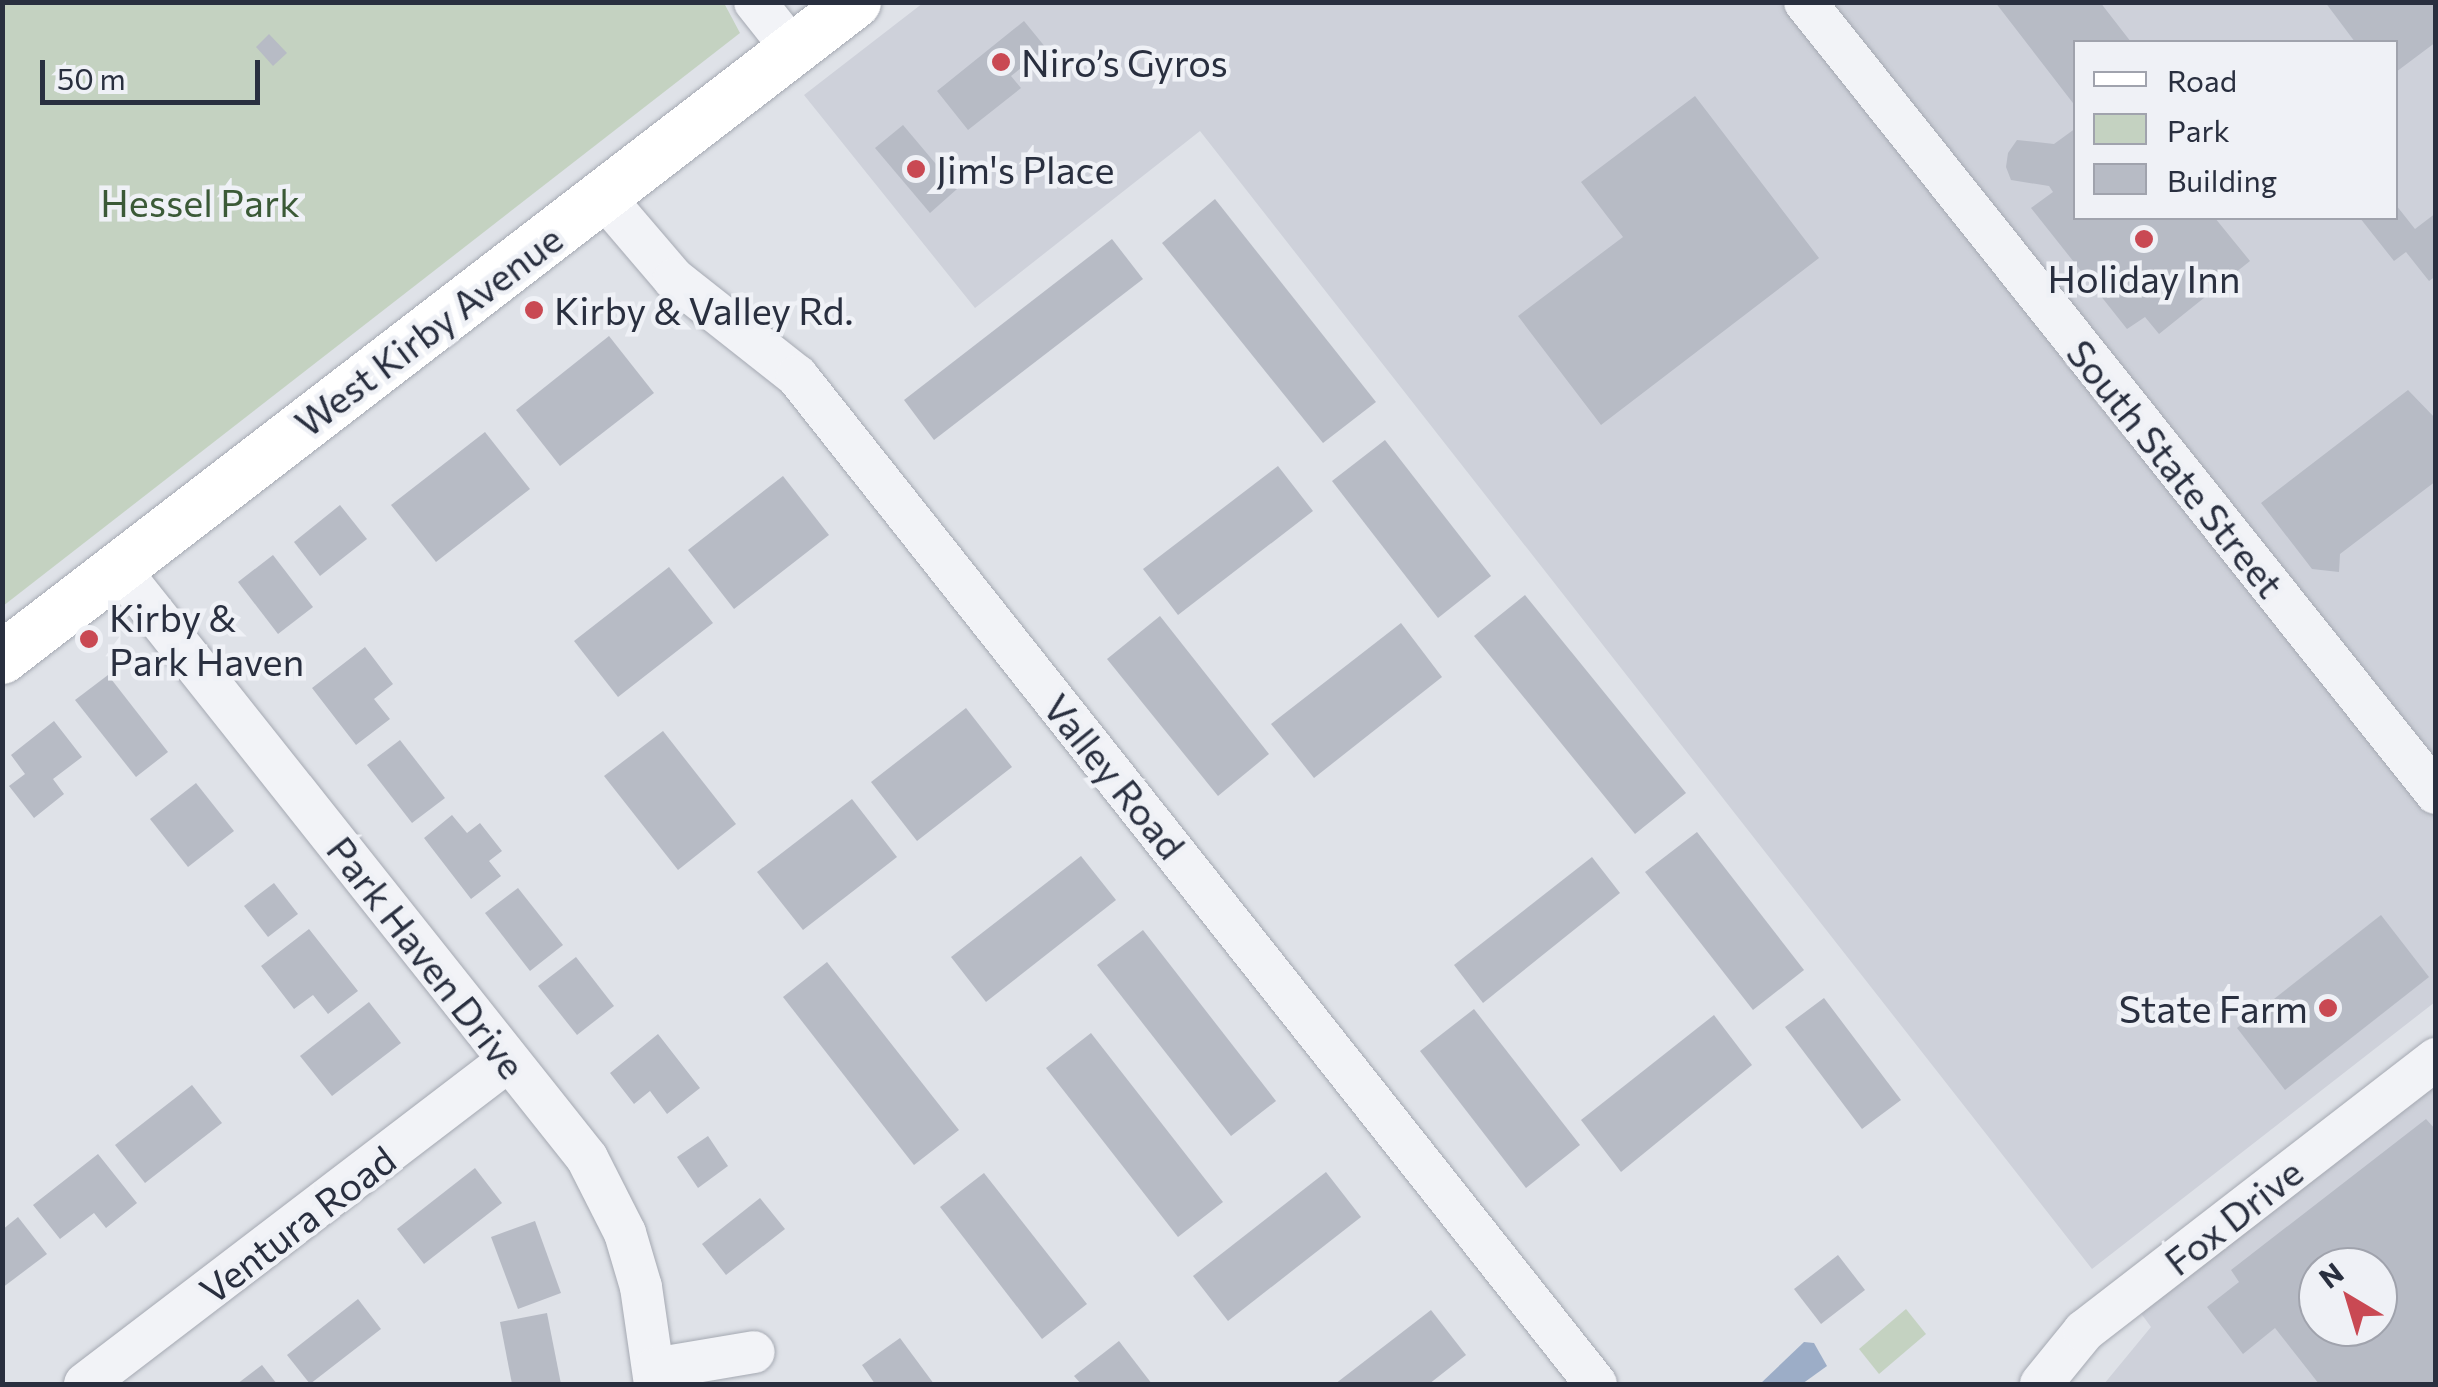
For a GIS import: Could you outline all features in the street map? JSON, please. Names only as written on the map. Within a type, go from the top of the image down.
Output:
[{"type":"main road","name":"West Kirby Avenue","points":[[2,658],[855,2]]},
{"type":"street","points":[[755,2],[793,50]]},
{"type":"street","name":"South State Street","points":[[1805,2],[2436,793]]},
{"type":"street","name":"Valley Road","points":[[603,196],[674,279],[797,376],[1596,1384]]},
{"type":"street","name":"Park Haven Drive","points":[[119,569],[601,1182],[625,1233],[641,1286],[654,1377]]},
{"type":"street","name":"Fox Drive","points":[[2042,1384],[2084,1331],[2436,1059]]},
{"type":"street","name":"Ventura Road","points":[[84,1384],[508,1061]]},
{"type":"street","points":[[654,1377],[754,1352]]},
{"type":"shaded area","points":[[923,3],[2435,3],[2435,1002],[2092,1269],[1200,131],[975,308],[804,95]]},
{"type":"shaded area","points":[[2435,1084],[2435,1384],[2104,1384],[2151,1327],[2140,1312]]},
{"type":"green space","name":"Hessel Park","points":[[3,3],[724,3],[740,33],[3,606]]},
{"type":"green space","points":[[1906,1309],[1926,1334],[1879,1374],[1859,1349]]},
{"type":"water","points":[[1804,1342],[1814,1343],[1827,1366],[1802,1384],[1760,1384]]},
{"type":"building","points":[[1995,2],[2100,2],[2129,40],[2073,40],[2073,103]]},
{"type":"building","points":[[2325,2],[2436,2],[2436,42],[2398,70],[2398,40],[2354,40]]},
{"type":"building","name":"Niro’s Gyros","points":[[1024,21],[1046,48],[1011,76],[1021,88],[968,130],[937,91]]},
{"type":"building","points":[[269,34],[287,53],[273,66],[256,47]]},
{"type":"building","points":[[1695,96],[1819,258],[1601,425],[1518,316],[1623,237],[1581,182]]},
{"type":"building","name":"Jim's Place","points":[[903,125],[957,189],[930,213],[875,148]]},
{"type":"building","name":"Holiday Inn","points":[[2073,130],[2073,220],[2217,220],[2250,261],[2159,334],[2145,317],[2127,329],[2031,208],[2053,192],[2049,186],[2011,180],[2006,167],[2008,153],[2017,140],[2054,144]]},
{"type":"building","points":[[1215,199],[1376,402],[1323,443],[1162,243]]},
{"type":"building","points":[[2398,208],[2415,229],[2436,213],[2436,276],[2429,281],[2406,252],[2394,261],[2362,220],[2398,220]]},
{"type":"building","points":[[1112,239],[1143,279],[934,440],[904,400]]},
{"type":"building","points":[[609,336],[654,393],[560,466],[516,410]]},
{"type":"building","points":[[2408,390],[2436,419],[2436,481],[2340,554],[2339,572],[2312,569],[2261,503]]},
{"type":"building","points":[[485,432],[530,489],[436,562],[391,505]]},
{"type":"building","points":[[1385,440],[1491,576],[1438,618],[1332,481]]},
{"type":"building","points":[[1278,466],[1313,511],[1178,615],[1143,569]]},
{"type":"building","points":[[783,476],[829,535],[734,609],[688,550]]},
{"type":"building","points":[[340,505],[367,539],[320,576],[294,542]]},
{"type":"building","points":[[273,555],[313,607],[278,634],[238,582]]},
{"type":"building","points":[[669,567],[713,623],[618,697],[574,641]]},
{"type":"building","points":[[1525,595],[1686,793],[1635,834],[1474,636]]},
{"type":"building","points":[[1160,616],[1269,754],[1218,796],[1107,659]]},
{"type":"building","points":[[1401,623],[1442,677],[1314,778],[1271,724]]},
{"type":"building","points":[[365,647],[393,684],[374,699],[390,719],[356,745],[312,688]]},
{"type":"building","points":[[108,675],[168,752],[136,777],[75,700]]},
{"type":"building","points":[[966,708],[1012,767],[917,841],[871,782]]},
{"type":"building","points":[[54,721],[82,757],[53,779],[64,794],[34,818],[9,786],[25,774],[11,755]]},
{"type":"building","points":[[663,731],[736,824],[678,870],[604,776]]},
{"type":"building","points":[[400,740],[445,798],[412,823],[367,765]]},
{"type":"building","points":[[196,783],[234,831],[188,867],[150,819]]},
{"type":"building","points":[[852,799],[897,857],[803,930],[757,872]]},
{"type":"building","points":[[452,815],[467,833],[480,823],[502,851],[489,861],[501,876],[471,899],[424,838]]},
{"type":"building","points":[[1697,832],[1804,970],[1753,1010],[1645,872]]},
{"type":"building","points":[[1081,856],[1116,900],[986,1002],[951,957]]},
{"type":"building","points":[[1592,857],[1620,893],[1483,1003],[1454,965]]},
{"type":"building","points":[[274,883],[298,914],[268,937],[244,906]]},
{"type":"building","points":[[518,888],[563,945],[530,971],[485,913]]},
{"type":"building","points":[[2381,915],[2429,977],[2285,1090],[2237,1028]]},
{"type":"building","points":[[309,929],[358,991],[328,1014],[313,995],[294,1009],[261,966]]},
{"type":"building","points":[[1143,930],[1276,1101],[1231,1136],[1097,965]]},
{"type":"building","points":[[576,957],[614,1006],[577,1035],[538,986]]},
{"type":"building","points":[[827,962],[959,1130],[914,1165],[783,997]]},
{"type":"building","points":[[1824,998],[1901,1100],[1862,1129],[1785,1027]]},
{"type":"building","points":[[369,1002],[401,1043],[332,1096],[300,1056]]},
{"type":"building","points":[[1474,1009],[1580,1145],[1526,1188],[1420,1051]]},
{"type":"building","points":[[1714,1015],[1752,1065],[1621,1172],[1581,1120]]},
{"type":"building","points":[[1091,1033],[1223,1202],[1178,1237],[1046,1068]]},
{"type":"building","points":[[658,1034],[700,1088],[667,1114],[650,1091],[634,1104],[610,1073]]},
{"type":"building","points":[[192,1085],[222,1123],[145,1183],[115,1145]]},
{"type":"building","points":[[2426,1119],[2436,1130],[2436,1384],[2319,1384],[2275,1328],[2243,1354],[2207,1307],[2239,1282],[2231,1270]]},
{"type":"building","points":[[708,1136],[728,1166],[698,1188],[677,1157]]},
{"type":"building","points":[[98,1154],[137,1203],[106,1228],[94,1213],[60,1239],[33,1205]]},
{"type":"building","points":[[475,1168],[502,1203],[424,1264],[397,1229]]},
{"type":"building","points":[[1326,1172],[1361,1217],[1228,1321],[1193,1276]]},
{"type":"building","points":[[984,1173],[1087,1304],[1042,1339],[940,1207]]},
{"type":"building","points":[[760,1198],[785,1229],[726,1275],[702,1244]]},
{"type":"building","points":[[18,1217],[47,1254],[2,1288],[2,1230]]},
{"type":"building","points":[[535,1221],[561,1293],[518,1309],[491,1237]]},
{"type":"building","points":[[1838,1255],[1865,1290],[1821,1324],[1794,1289]]},
{"type":"building","points":[[358,1299],[381,1329],[310,1384],[287,1355]]},
{"type":"building","points":[[1431,1310],[1466,1355],[1429,1384],[1335,1384]]},
{"type":"building","points":[[547,1313],[561,1384],[512,1384],[500,1322]]},
{"type":"building","points":[[900,1338],[934,1384],[875,1384],[862,1365]]},
{"type":"building","points":[[1119,1341],[1152,1384],[1081,1384],[1074,1376]]},
{"type":"building","points":[[262,1365],[277,1384],[237,1384]]},
{"type":"place","name":"Niro’s Gyros","points":[[1001,62]]},
{"type":"place","name":"Jim's Place","points":[[916,169]]},
{"type":"place","name":"Holiday Inn","points":[[2144,239]]},
{"type":"place","name":"Kirby & Valley Rd.","points":[[534,310]]},
{"type":"place","name":"Kirby & Park Haven","points":[[89,639]]},
{"type":"place","name":"State Farm","points":[[2328,1008]]}]
